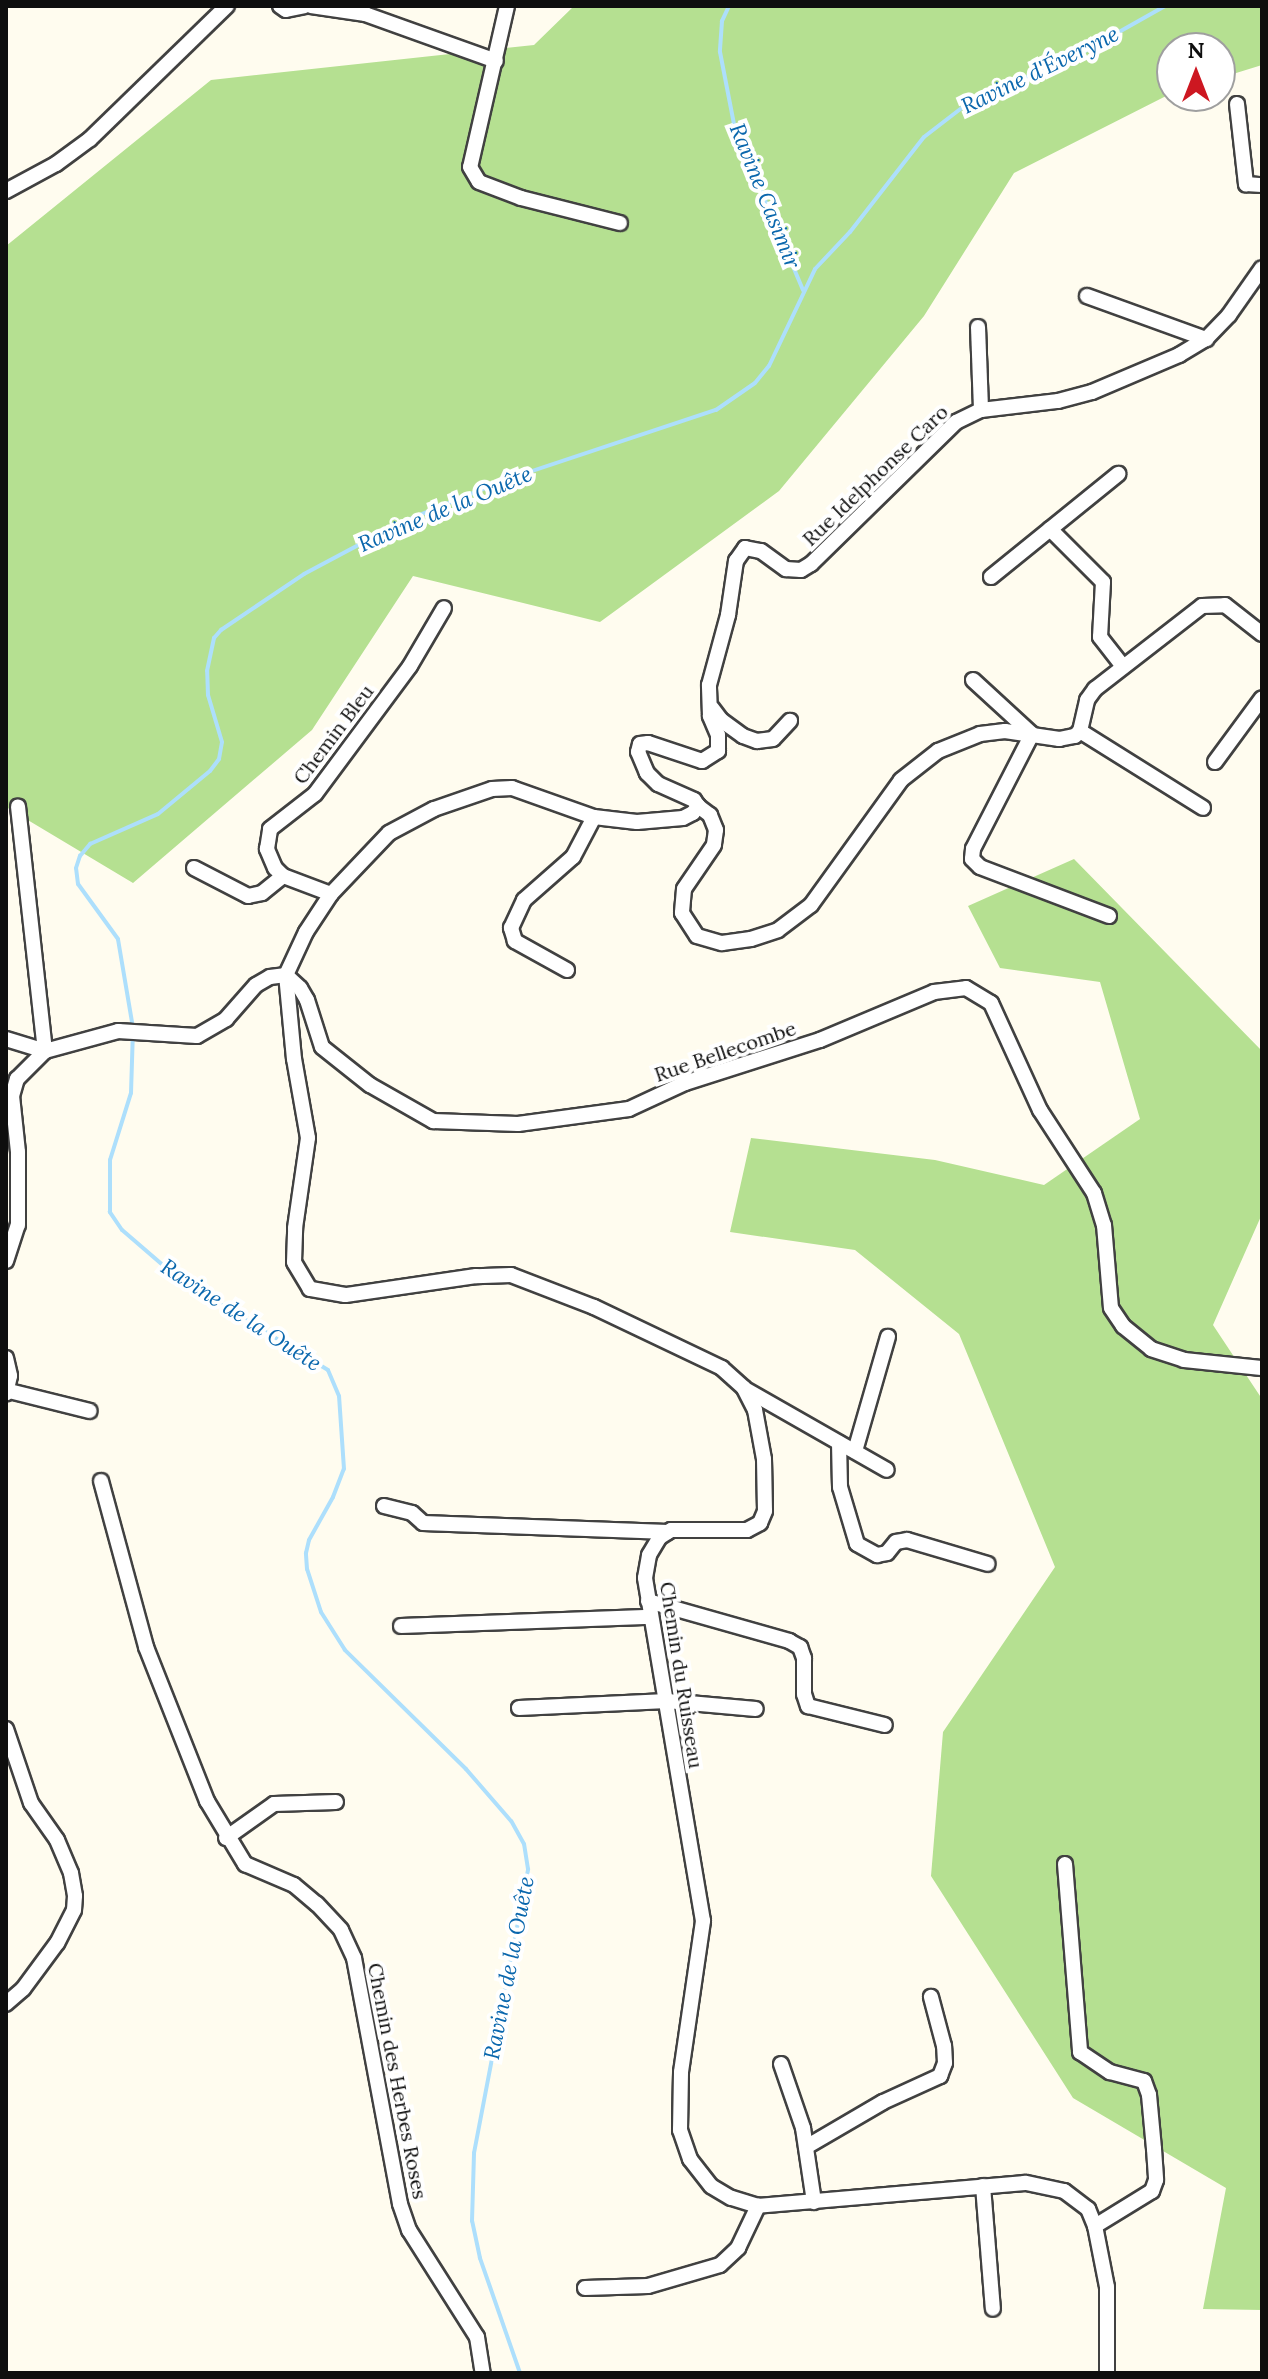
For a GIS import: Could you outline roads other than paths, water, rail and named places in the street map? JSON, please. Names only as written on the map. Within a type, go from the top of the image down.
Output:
[{"type":"street","points":[[6,191],[56,164],[90,139],[227,6]]},
{"type":"street","points":[[280,6],[286,10],[308,6],[365,14],[496,61]]},
{"type":"street","points":[[507,6],[470,167],[479,182],[521,198],[620,223]]},
{"type":"street","points":[[1237,104],[1246,184],[1262,185]]},
{"type":"street","name":"Rue Idelphonse Caro","points":[[698,806],[686,795],[658,784],[647,773],[638,752],[640,744],[648,743],[702,761],[713,757],[718,751],[718,735],[708,700],[738,554],[745,548],[752,548],[786,569],[801,570],[811,564],[956,422],[981,410],[1058,401],[1127,380],[1206,339],[1229,315],[1262,268]]},
{"type":"street","points":[[1087,296],[1206,339]]},
{"type":"street","points":[[978,327],[981,410]]},
{"type":"street","points":[[991,577],[1118,474]]},
{"type":"street","points":[[1050,529],[1103,582],[1100,637],[1123,666]]},
{"type":"street","points":[[887,1470],[744,1388],[722,1368],[594,1307],[511,1275],[476,1276],[345,1295],[310,1289],[294,1262],[295,1228],[308,1138],[294,1059],[286,975],[306,932],[331,894],[389,833],[434,809],[492,789],[512,788],[594,817],[637,822],[683,818],[698,806],[710,815],[716,830],[714,845],[684,889],[682,913],[697,936],[722,943],[751,939],[778,930],[811,905],[901,780],[919,763],[960,739],[980,734],[1005,731],[1068,739],[1080,731],[1087,700],[1123,666],[1202,606],[1225,605],[1262,634]]},
{"type":"street","name":"Chemin Bleu","points":[[283,876],[275,868],[267,849],[270,829],[315,794],[410,666],[444,608]]},
{"type":"street","points":[[973,680],[1032,734]]},
{"type":"street","points":[[1215,762],[1262,698]]},
{"type":"street","points":[[708,700],[721,720],[743,736],[757,741],[773,739],[790,721]]},
{"type":"street","points":[[1080,731],[1203,808]]},
{"type":"street","points":[[1032,734],[973,849],[972,859],[980,867],[1109,916]]},
{"type":"street","points":[[18,806],[45,1051]]},
{"type":"street","points":[[567,970],[515,941],[511,928],[524,900],[573,857],[594,817]]},
{"type":"street","points":[[194,868],[248,896],[262,893],[283,876],[331,894]]},
{"type":"street","points":[[6,1261],[18,1225],[18,1152],[12,1096],[17,1079],[45,1051],[118,1031],[197,1036],[213,1030],[256,985],[270,977],[286,975]]},
{"type":"street","name":"Rue Bellecombe","points":[[286,975],[300,988],[322,1047],[333,1059],[418,1115],[448,1123],[518,1124],[629,1109],[685,1083],[820,1040],[934,992],[953,988],[977,992],[991,1003],[1040,1110],[1094,1193],[1104,1225],[1111,1308],[1123,1326],[1151,1349],[1184,1360],[1262,1368]]},
{"type":"street","points":[[6,1039],[45,1051]]},
{"type":"street","points":[[855,1451],[888,1337]]},
{"type":"street","points":[[6,1358],[8,1393],[90,1411]]},
{"type":"street","points":[[384,1506],[412,1513],[423,1523],[668,1532],[685,1528],[747,1530],[763,1518],[764,1459],[755,1410],[744,1388]]},
{"type":"street","points":[[839,1443],[840,1487],[857,1544],[877,1555],[887,1553],[896,1542],[907,1540],[988,1564]]},
{"type":"street","name":"Chemin des Herbes Roses","points":[[101,1481],[146,1647],[207,1801],[226,1838],[245,1864],[294,1885],[317,1904],[341,1930],[354,1958],[400,2204],[409,2230],[477,2337],[483,2373]]},
{"type":"street","name":"Chemin du Ruisseau","points":[[668,1532],[649,1555],[645,1578],[703,1921],[681,2072],[680,2130],[690,2159],[711,2186],[731,2198],[758,2206],[1025,2183],[1064,2191],[1088,2209],[1095,2226],[1107,2287],[1107,2373]]},
{"type":"street","points":[[401,1626],[649,1609],[789,1641],[800,1647],[804,1658],[804,1694],[808,1706],[885,1725]]},
{"type":"street","points":[[519,1708],[667,1701],[756,1709]]},
{"type":"street","points":[[6,1729],[31,1803],[57,1840],[71,1873],[75,1896],[74,1910],[57,1943],[23,1989],[6,2004]]},
{"type":"street","points":[[226,1838],[274,1804],[336,1802]]},
{"type":"street","points":[[1065,1864],[1080,2052],[1110,2072],[1144,2081],[1149,2095],[1154,2149],[1156,2180],[1152,2191],[1095,2226]]},
{"type":"street","points":[[806,2147],[883,2102],[940,2076],[945,2063],[944,2046],[931,1997]]},
{"type":"street","points":[[781,2064],[806,2147],[814,2202]]},
{"type":"street","points":[[983,2186],[993,2309]]},
{"type":"street","points":[[585,2288],[648,2286],[720,2265],[738,2248],[758,2206]]},
{"type":"waterway","name":"Ravine Casimir","points":[[729,6],[722,21],[720,52],[735,129],[803,290]]},
{"type":"waterway","name":"Ravine de la Ouête","points":[[520,2373],[480,2258],[472,2221],[474,2153],[528,1869],[524,1844],[511,1821],[466,1769],[345,1650],[321,1612],[307,1569],[306,1553],[309,1540],[333,1497],[344,1469],[339,1396],[328,1370],[179,1279],[122,1230],[110,1212],[110,1160],[131,1093],[133,1028],[118,939],[78,884],[76,868],[80,856],[90,844],[158,814],[210,771],[219,759],[222,742],[208,695],[207,671],[214,638],[221,630],[304,574],[400,523],[505,480],[716,410],[755,383],[769,366],[815,269],[850,232],[924,137],[972,100],[1071,59],[1165,6]]},
{"type":"water label","name":"Ravine d'Éveryne","points":[[1040,70]]}]
